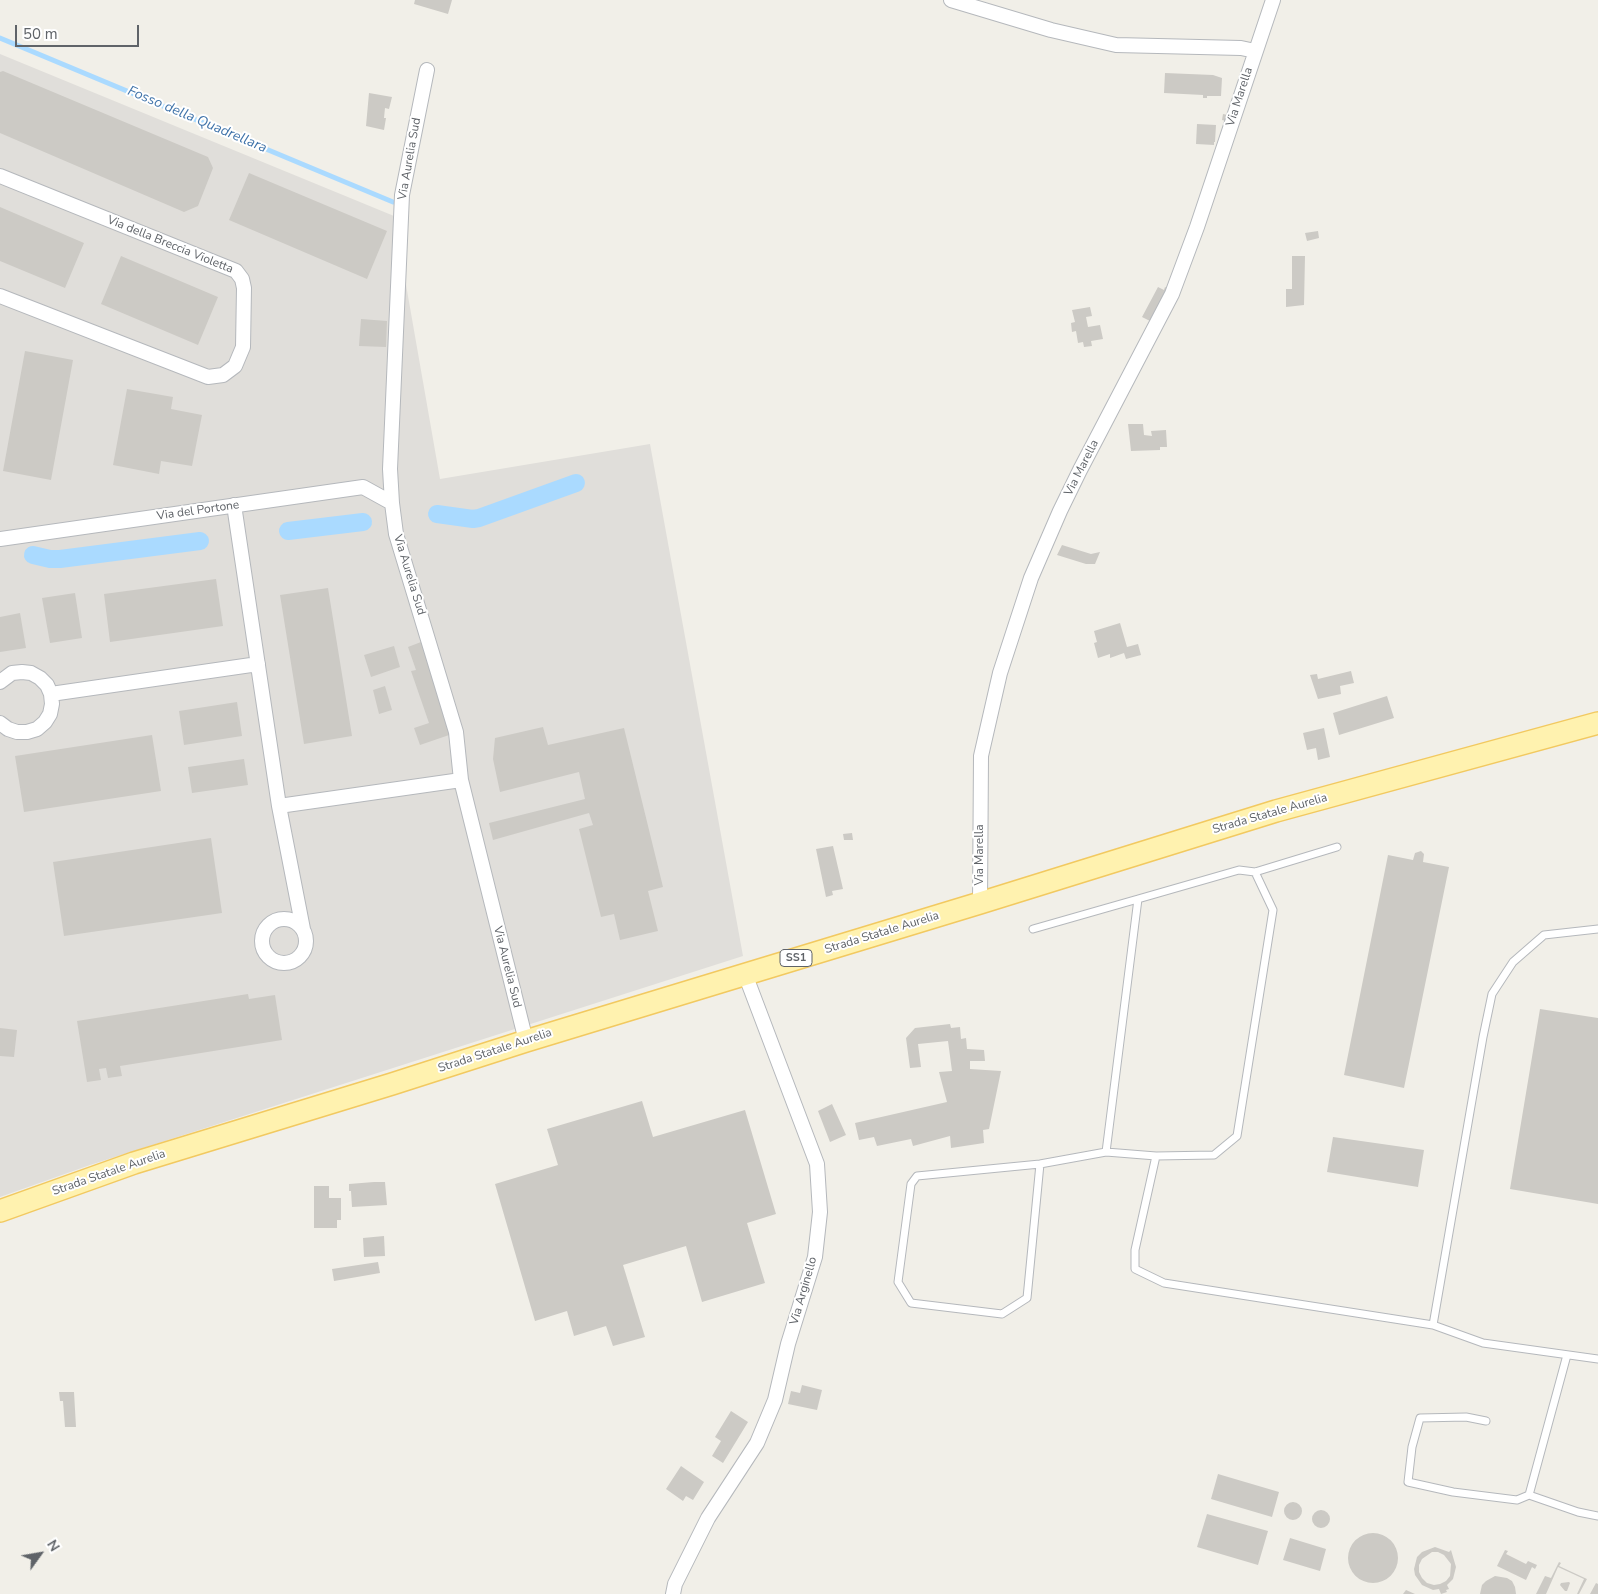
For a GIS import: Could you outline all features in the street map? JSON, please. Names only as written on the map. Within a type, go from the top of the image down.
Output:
[{"type":"main road","name":"Strada Statale Aurelia","points":[[0,1211],[134,1163],[1276,811],[1598,723]]},
{"type":"street","name":"Via Marella","points":[[951,0],[1051,30],[1116,45],[1241,48],[1255,51]]},
{"type":"street","name":"Via Marella","points":[[980,903],[981,756],[1000,673],[1031,578],[1060,511],[1172,294],[1200,218],[1273,0]]},
{"type":"street","name":"Via Aurelia Sud","points":[[427,70],[402,195],[390,470],[392,503],[396,534],[456,732],[461,780],[526,1041]]},
{"type":"street","name":"Via della Breccia Violetta","points":[[0,176],[236,271],[242,278],[244,288],[243,347],[235,366],[223,376],[208,377],[0,296]]},
{"type":"street","name":"Via del Portone","points":[[0,539],[363,487],[392,503]]},
{"type":"street","points":[[234,505],[278,806],[303,929]]},
{"type":"street","points":[[51,694],[258,664]]},
{"type":"street","points":[[0,682],[12,673],[32,673],[47,685],[51,694],[52,704],[50,714],[45,722],[28,732],[17,732],[8,729],[0,723]]},
{"type":"street","points":[[278,806],[461,780]]},
{"type":"street","name":"Via Arginello","points":[[673,1594],[675,1584],[708,1518],[758,1443],[775,1400],[788,1344],[815,1257],[820,1212],[817,1164],[745,974]]},
{"type":"lane","points":[[1033,929],[1238,870],[1255,872],[1337,847]]},
{"type":"lane","points":[[1040,1164],[1027,1298],[1002,1314],[911,1303],[898,1282],[911,1184],[917,1176],[1040,1164],[1106,1152],[1156,1156],[1214,1155],[1237,1136],[1272,910],[1255,872]]},
{"type":"lane","points":[[1106,1152],[1138,899]]},
{"type":"lane","points":[[1433,1325],[1492,994],[1514,962],[1544,935],[1598,929]]},
{"type":"lane","points":[[1156,1156],[1135,1250],[1135,1269],[1164,1283],[1433,1325],[1484,1343],[1598,1359]]},
{"type":"lane","points":[[1529,1495],[1567,1355]]},
{"type":"lane","points":[[1486,1421],[1466,1417],[1420,1418],[1412,1447],[1408,1482],[1453,1492],[1517,1500],[1529,1495],[1578,1512],[1598,1516]]},
{"type":"shaded area","points":[[0,54],[394,216],[440,479],[650,444],[743,956],[90,1165],[0,1197]]},
{"type":"building","points":[[415,0],[452,0],[448,14],[414,4]]},
{"type":"building","points":[[3,71],[208,157],[213,168],[198,206],[184,212],[0,133],[0,72]]},
{"type":"building","points":[[1165,73],[1213,75],[1222,78],[1221,96],[1207,96],[1207,98],[1203,98],[1203,95],[1164,93]]},
{"type":"building","points":[[369,93],[392,97],[389,109],[385,108],[384,130],[366,126]]},
{"type":"building","points":[[1223,114],[1228,115],[1226,121],[1222,120]]},
{"type":"building","points":[[1197,124],[1216,125],[1214,145],[1196,144]]},
{"type":"building","points":[[249,173],[387,231],[367,279],[229,220]]},
{"type":"building","points":[[0,207],[84,243],[65,288],[0,261]]},
{"type":"building","points":[[1318,231],[1319,238],[1307,241],[1305,233]]},
{"type":"building","points":[[121,256],[218,297],[198,345],[101,304]]},
{"type":"building","points":[[1292,256],[1305,256],[1304,305],[1286,307],[1286,289],[1292,289]]},
{"type":"building","points":[[1158,287],[1164,290],[1165,287],[1169,289],[1152,322],[1142,317]]},
{"type":"building","points":[[1090,307],[1092,316],[1086,317],[1088,327],[1100,325],[1103,339],[1091,341],[1092,346],[1084,347],[1083,342],[1078,343],[1076,331],[1072,332],[1071,323],[1075,322],[1072,310]]},
{"type":"building","points":[[361,319],[387,321],[386,347],[359,346]]},
{"type":"building","points":[[25,351],[73,360],[51,480],[3,471]]},
{"type":"building","points":[[127,389],[173,397],[171,409],[202,415],[192,466],[161,461],[159,474],[113,465]]},
{"type":"building","points":[[1128,424],[1143,424],[1144,435],[1152,436],[1151,431],[1166,430],[1167,447],[1160,447],[1160,450],[1131,451]]},
{"type":"building","points":[[1062,545],[1091,554],[1100,552],[1095,564],[1086,564],[1057,555]]},
{"type":"building","points":[[216,579],[223,626],[110,642],[104,594]]},
{"type":"building","points":[[328,588],[352,736],[304,744],[280,595]]},
{"type":"building","points":[[75,593],[82,638],[50,643],[42,598]]},
{"type":"building","points":[[20,613],[26,648],[0,652],[0,617]]},
{"type":"building","points":[[1120,623],[1127,647],[1138,644],[1141,655],[1126,659],[1124,653],[1110,658],[1110,654],[1098,658],[1094,643],[1097,642],[1094,631]]},
{"type":"building","points":[[421,642],[452,734],[420,745],[414,728],[429,723],[411,671],[416,670],[408,647]]},
{"type":"building","points":[[394,646],[400,667],[371,677],[364,655]]},
{"type":"building","points":[[1351,671],[1354,683],[1340,686],[1341,694],[1318,699],[1310,675],[1317,674],[1318,679]]},
{"type":"building","points":[[385,686],[392,710],[379,714],[373,690]]},
{"type":"building","points":[[1387,696],[1394,718],[1339,735],[1333,713]]},
{"type":"building","points":[[237,702],[242,736],[184,745],[179,711]]},
{"type":"building","points":[[543,727],[548,745],[624,728],[663,887],[648,891],[658,931],[620,940],[614,914],[601,917],[579,829],[593,825],[589,813],[493,840],[489,823],[585,799],[579,772],[500,792],[493,759],[495,738]]},
{"type":"building","points":[[1324,728],[1330,757],[1318,760],[1316,748],[1307,750],[1303,733]]},
{"type":"building","points":[[152,735],[161,791],[24,812],[15,756]]},
{"type":"building","points":[[244,759],[248,785],[192,793],[188,767]]},
{"type":"building","points":[[852,833],[853,840],[844,840],[843,834]]},
{"type":"building","points":[[211,838],[222,913],[64,936],[53,862]]},
{"type":"building","points":[[833,846],[843,889],[832,891],[833,895],[826,897],[816,849]]},
{"type":"building","points":[[1421,851],[1424,854],[1423,862],[1449,867],[1404,1088],[1344,1075],[1388,855],[1413,860],[1415,853]]},
{"type":"building","points":[[248,994],[249,999],[275,995],[282,1040],[120,1066],[122,1076],[108,1078],[106,1068],[99,1069],[101,1080],[87,1082],[77,1021]]},
{"type":"building","points":[[1540,1009],[1598,1018],[1598,1204],[1510,1189]]},
{"type":"building","points":[[950,1024],[951,1028],[960,1027],[961,1039],[966,1038],[967,1049],[984,1050],[985,1061],[970,1061],[970,1069],[1001,1071],[989,1129],[983,1130],[984,1143],[951,1148],[950,1136],[913,1146],[911,1139],[877,1146],[874,1137],[859,1140],[855,1123],[947,1102],[939,1072],[952,1071],[948,1041],[918,1044],[921,1067],[910,1068],[906,1038],[915,1028]]},
{"type":"building","points":[[0,1028],[17,1030],[14,1057],[0,1056]]},
{"type":"building","points":[[642,1101],[653,1137],[745,1110],[776,1214],[747,1223],[765,1283],[702,1302],[686,1246],[623,1265],[645,1337],[613,1346],[606,1326],[574,1336],[567,1311],[535,1321],[495,1184],[558,1165],[547,1129]]},
{"type":"building","points":[[832,1104],[846,1135],[830,1142],[818,1111]]},
{"type":"building","points":[[1333,1137],[1424,1150],[1418,1187],[1327,1172]]},
{"type":"building","points":[[385,1182],[387,1205],[352,1207],[349,1184]]},
{"type":"building","points":[[314,1186],[329,1186],[329,1198],[341,1198],[341,1220],[337,1220],[337,1228],[314,1228]]},
{"type":"building","points":[[384,1236],[385,1256],[364,1257],[363,1238]]},
{"type":"building","points":[[378,1262],[380,1273],[334,1281],[332,1269]]},
{"type":"building","points":[[802,1385],[822,1390],[817,1410],[788,1404],[791,1391],[800,1393]]},
{"type":"building","points":[[59,1392],[74,1392],[76,1427],[65,1427],[63,1401],[60,1401]]},
{"type":"building","points":[[731,1411],[748,1422],[723,1463],[712,1456],[721,1441],[715,1437]]},
{"type":"building","points":[[681,1466],[704,1482],[693,1500],[686,1496],[683,1501],[666,1489]]},
{"type":"building","points":[[1218,1474],[1279,1492],[1272,1517],[1211,1499]]},
{"type":"building","points":[[1293,1502],[1299,1505],[1302,1511],[1299,1517],[1293,1520],[1287,1517],[1284,1511],[1287,1505]]},
{"type":"building","points":[[1321,1510],[1327,1513],[1330,1519],[1327,1525],[1321,1528],[1315,1525],[1312,1519],[1315,1513]]},
{"type":"building","points":[[1207,1514],[1268,1531],[1258,1565],[1197,1547]]},
{"type":"building","points":[[1368,1533],[1378,1533],[1391,1540],[1398,1553],[1398,1563],[1391,1576],[1378,1583],[1368,1583],[1359,1579],[1352,1572],[1348,1563],[1348,1553],[1352,1544],[1359,1537]]},
{"type":"building","points":[[1290,1538],[1326,1549],[1320,1571],[1283,1560]]},
{"type":"building","points":[[1435,1547],[1449,1552],[1451,1550],[1456,1567],[1453,1579],[1447,1585],[1449,1589],[1446,1590],[1447,1592],[1441,1594],[1439,1589],[1433,1590],[1422,1585],[1415,1575],[1414,1569],[1417,1557],[1422,1552]],"holes":[[[1432,1552],[1444,1555],[1451,1564],[1450,1576],[1446,1581],[1434,1585],[1427,1583],[1422,1578],[1419,1572],[1419,1565],[1422,1559]]]},
{"type":"building","points":[[1505,1550],[1508,1551],[1506,1554],[1526,1564],[1528,1561],[1537,1565],[1535,1569],[1532,1567],[1526,1580],[1497,1566]]},
{"type":"building","points":[[1559,1562],[1561,1563],[1559,1566],[1587,1579],[1579,1594],[1577,1594],[1584,1579],[1558,1567],[1546,1594],[1536,1594],[1545,1576],[1551,1578]]},
{"type":"building","points":[[1495,1576],[1512,1581],[1516,1594],[1480,1594],[1482,1585]]},
{"type":"building","points":[[1569,1582],[1567,1591],[1565,1591],[1560,1585],[1561,1583]]},
{"type":"building","points":[[1596,1583],[1598,1584],[1598,1594],[1590,1594]]},
{"type":"building","points":[[1406,1590],[1415,1594],[1403,1594]]},
{"type":"waterway","name":"Fosso della Quadrellara","points":[[0,38],[393,202]]},
{"type":"waterway","points":[[437,514],[473,519],[479,518],[576,483]]},
{"type":"waterway","points":[[288,531],[363,522]]},
{"type":"waterway","points":[[33,555],[60,559],[200,541]]}]
